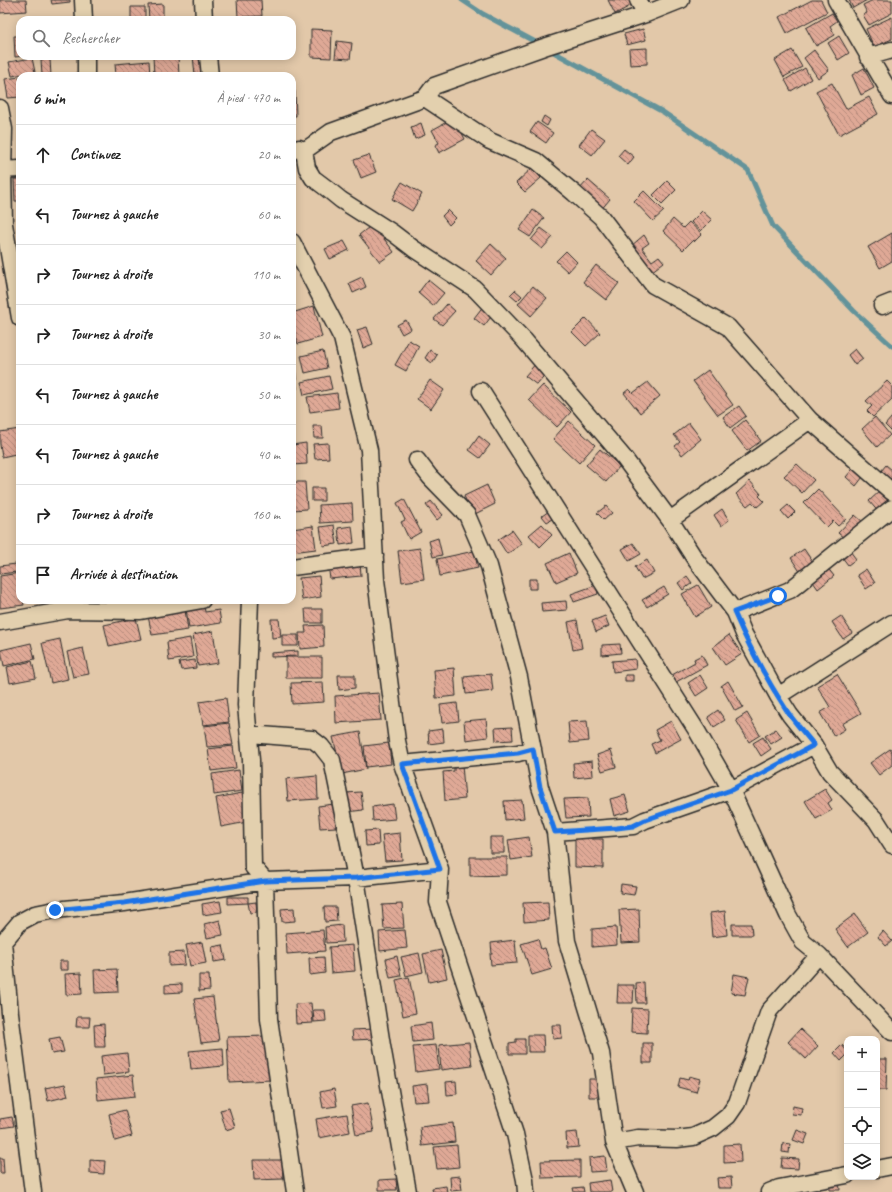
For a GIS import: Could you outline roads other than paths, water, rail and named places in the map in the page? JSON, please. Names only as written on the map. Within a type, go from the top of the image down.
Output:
[{"type":"street","points":[[83,0],[84,16]]},
{"type":"street","points":[[203,0],[204,16]]},
{"type":"street","points":[[638,0],[646,14]]},
{"type":"street","points":[[682,0],[646,14],[544,47],[434,86],[425,98],[331,132],[298,151],[313,178],[341,200],[393,233],[414,249],[475,289],[524,340],[624,458],[670,520],[695,559],[734,612],[744,634],[790,715],[814,745],[830,772],[876,820],[892,845]]},
{"type":"street","points":[[836,0],[892,96]]},
{"type":"street","points":[[868,57],[892,50]]},
{"type":"street","points":[[86,60],[86,72]]},
{"type":"street","points":[[208,60],[210,72]]},
{"type":"street","points":[[425,98],[490,141],[536,161],[574,193],[602,217],[653,285],[728,327],[810,420],[892,492]]},
{"type":"street","points":[[0,108],[4,129],[1,171],[4,224],[16,294]]},
{"type":"street","points":[[1,171],[16,169]]},
{"type":"street","points":[[296,250],[342,338],[369,450],[376,580],[397,741],[402,764],[440,869],[438,902],[515,1134],[525,1180],[526,1192]]},
{"type":"street","points":[[481,391],[696,731],[731,790],[788,915],[803,942],[819,955],[892,1032]]},
{"type":"street","points":[[670,520],[810,420]]},
{"type":"street","points":[[417,460],[430,477],[467,515],[489,566],[519,677],[540,787],[555,832],[568,941],[601,1053],[614,1142],[635,1192]]},
{"type":"street","points":[[734,612],[790,590],[892,508]]},
{"type":"street","points":[[296,566],[375,556]]},
{"type":"street","points":[[0,622],[62,606],[141,606],[161,604]]},
{"type":"street","points":[[250,604],[246,706],[251,760],[253,867],[265,881],[269,1019],[295,1192]]},
{"type":"street","points":[[778,696],[892,623]]},
{"type":"street","points":[[249,734],[312,739],[321,746],[332,760],[356,878],[382,1046],[408,1192]]},
{"type":"street","points":[[555,832],[633,826],[645,820],[731,790],[814,745]]},
{"type":"street","points":[[402,764],[518,753],[533,749]]},
{"type":"street","points":[[33,1192],[5,1014],[3,942],[20,922],[35,914],[55,910],[124,903],[265,881],[356,878],[440,869]]},
{"type":"street","points":[[614,1142],[638,1138],[687,1138],[713,1128],[728,1116],[737,1103],[769,1011],[819,955]]},
{"type":"street","points":[[880,1168],[892,1166]]},
{"type":"street","points":[[769,1192],[798,1188],[844,1176]]},
{"type":"waterway","points":[[462,0],[483,14],[541,45]]},
{"type":"waterway","points":[[548,49],[663,112],[748,170],[773,226],[854,311],[892,346]]}]
